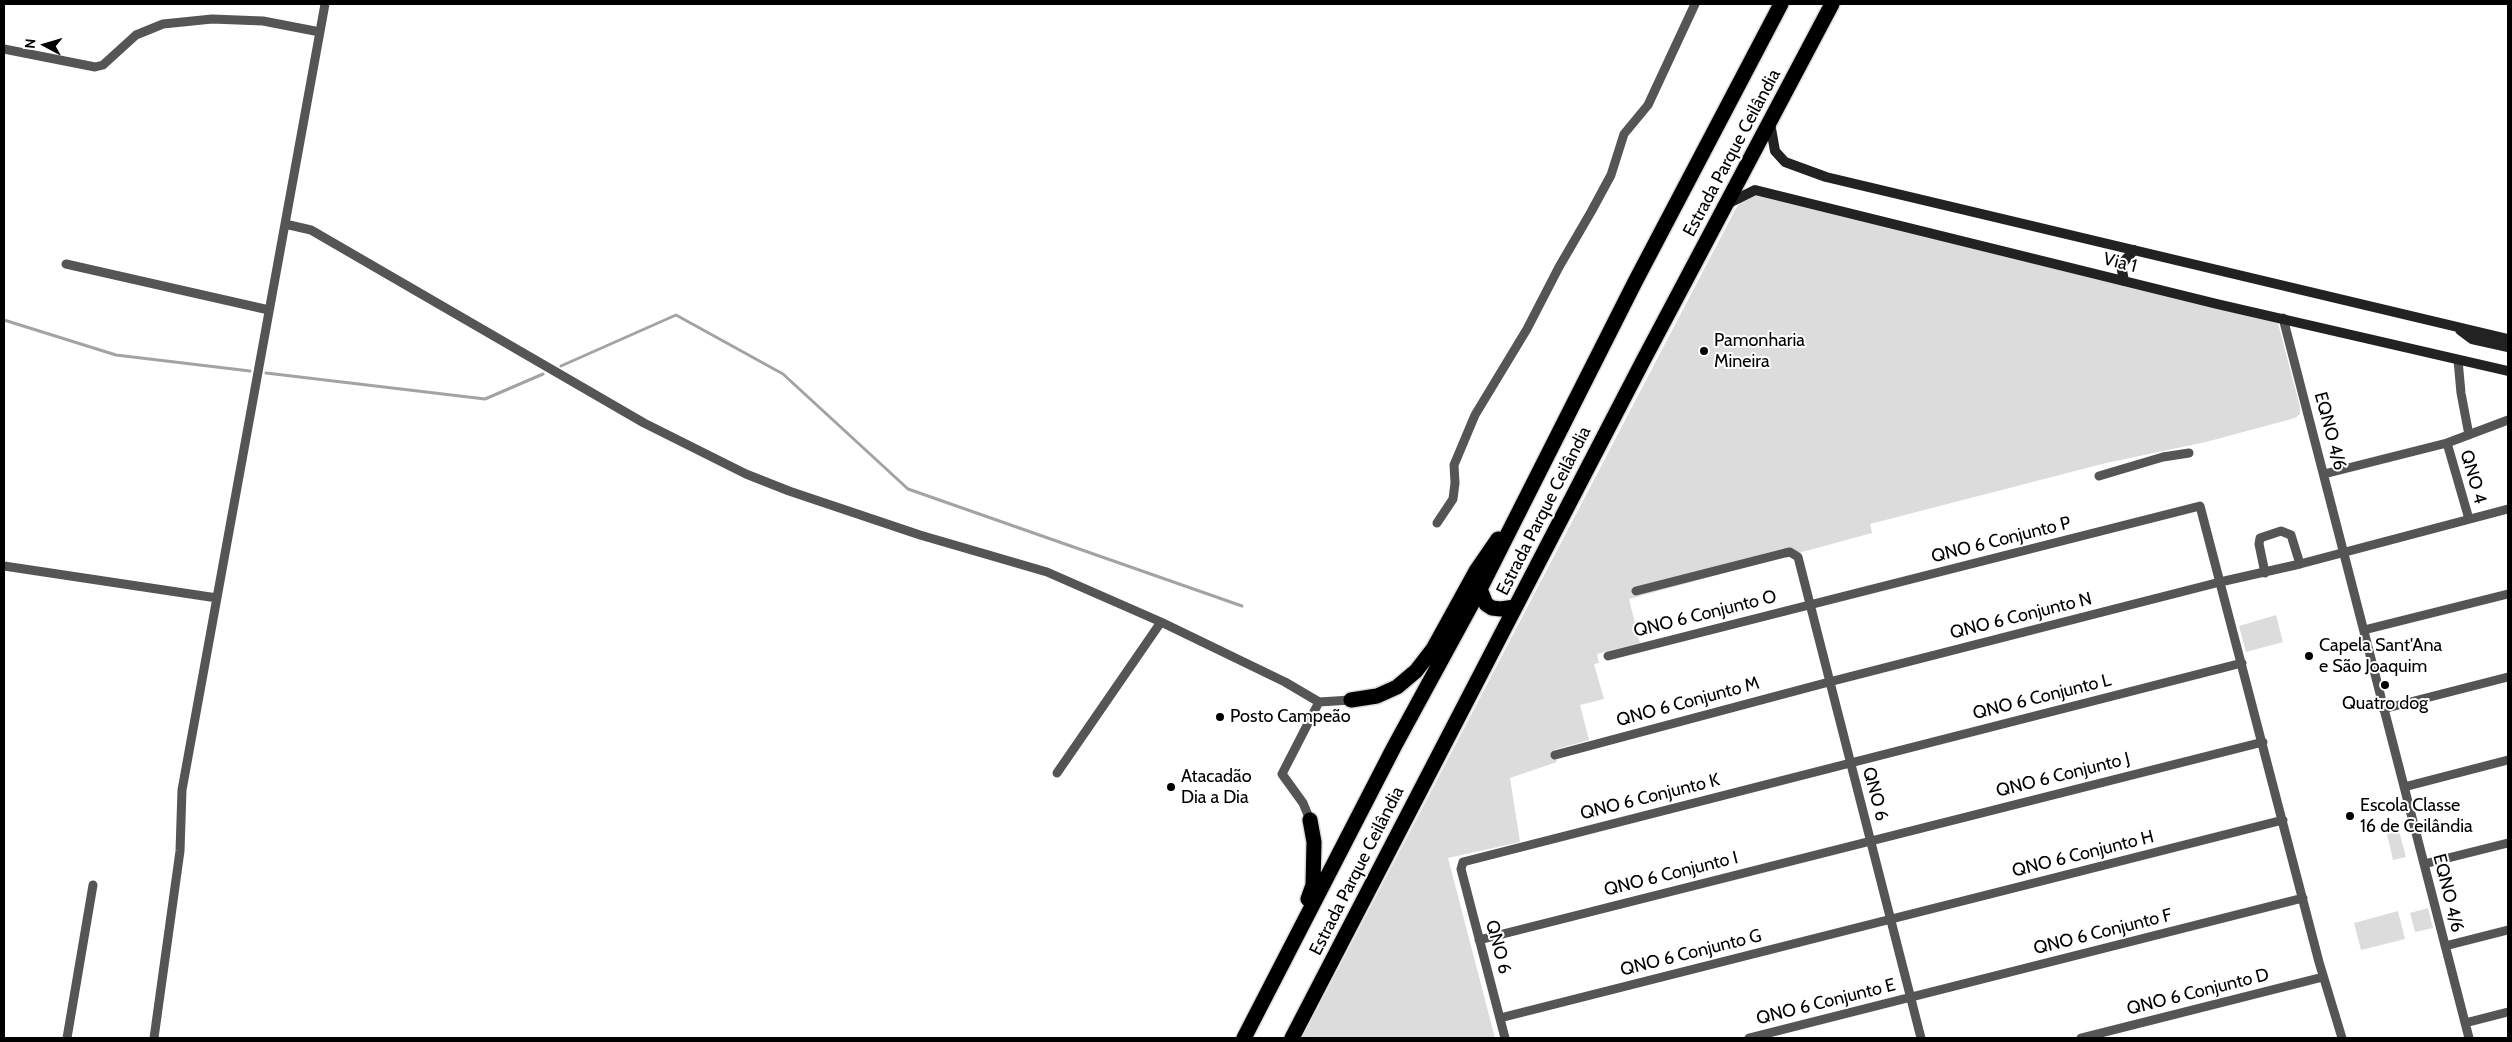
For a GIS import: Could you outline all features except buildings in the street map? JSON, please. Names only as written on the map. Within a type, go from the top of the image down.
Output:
[{"type":"highway","name":"Estrada Parque Ceilândia","points":[[1244,1038],[1394,747],[1514,525],[1635,282],[1781,4]]},
{"type":"highway","name":"Estrada Parque Ceilândia","points":[[1292,1038],[1515,607],[1832,4]]},
{"type":"highway","points":[[1352,700],[1377,696],[1397,687],[1416,670],[1433,649],[1476,571],[1496,541],[1514,525]]},
{"type":"highway","points":[[1480,590],[1486,604],[1492,608],[1501,610],[1515,607]]},
{"type":"highway","points":[[1288,951],[1313,885],[1314,842],[1310,820]]},
{"type":"main road","name":"Via 1","points":[[1770,121],[1771,139],[1775,151],[1785,162],[1799,169],[2508,340]]},
{"type":"main road","name":"Via 1","points":[[1727,204],[1755,190],[2124,281],[2508,371]]},
{"type":"main road","points":[[2124,281],[2121,265],[2134,250]]},
{"type":"main road","points":[[2456,328],[2472,339],[2508,347]]},
{"type":"street","points":[[154,1038],[180,851],[182,790],[325,4]]},
{"type":"street","points":[[1436,522],[1453,499],[1455,483],[1454,465],[1475,415],[1527,328],[1591,212],[1611,174],[1624,134],[1648,105],[1695,4]]},
{"type":"street","points":[[4,50],[95,67],[103,65],[136,35],[163,24],[212,19],[263,21],[320,32]]},
{"type":"street","points":[[285,224],[311,230],[644,423],[746,474],[789,491],[920,535],[1047,572],[1161,622],[1285,682],[1320,702],[1352,700]]},
{"type":"street","points":[[66,264],[269,310]]},
{"type":"street","name":"EQNO 4/6","points":[[2283,318],[2469,1038]]},
{"type":"street","points":[[2458,360],[2468,435]]},
{"type":"street","points":[[2324,474],[2447,444],[2508,420]]},
{"type":"street","name":"QNO 4","points":[[2447,444],[2469,519]]},
{"type":"street","points":[[2099,476],[2163,457],[2188,453]]},
{"type":"street","name":"QNO 6 Conjunto P","points":[[1810,605],[2200,506],[2220,582]]},
{"type":"street","points":[[2342,1038],[2323,977],[2220,582],[2344,553],[2508,509]]},
{"type":"street","points":[[2265,573],[2259,544],[2260,538],[2281,531],[2291,535],[2300,564]]},
{"type":"street","name":"QNO 6","points":[[1636,591],[1785,553],[1790,552],[1798,557],[1921,1038]]},
{"type":"street","points":[[4,566],[217,598]]},
{"type":"street","name":"QNO 6 Conjunto N","points":[[1829,682],[2220,582]]},
{"type":"street","points":[[2364,630],[2508,594]]},
{"type":"street","name":"QNO 6 Conjunto O","points":[[1608,656],[1810,605]]},
{"type":"street","points":[[1057,773],[1161,622]]},
{"type":"street","name":"QNO 6 Conjunto L","points":[[1849,762],[2242,664]]},
{"type":"street","points":[[2383,709],[2508,677]]},
{"type":"street","name":"QNO 6 Conjunto M","points":[[1556,755],[1829,682]]},
{"type":"street","points":[[1310,820],[1303,802],[1282,774],[1320,702]]},
{"type":"street","name":"QNO 6 Conjunto J","points":[[1870,840],[2263,742]]},
{"type":"street","points":[[2404,787],[2508,760]]},
{"type":"street","name":"QNO 6 Conjunto K","points":[[1461,865],[1467,860],[1849,762]]},
{"type":"street","name":"QNO 6 Conjunto H","points":[[1890,919],[2283,820]]},
{"type":"street","name":"QNO 6 Conjunto I","points":[[1479,940],[1870,840]]},
{"type":"street","points":[[2424,864],[2508,843]]},
{"type":"street","name":"QNO 6","points":[[1461,865],[1505,1038]]},
{"type":"street","points":[[67,1038],[93,885]]},
{"type":"street","name":"QNO 6 Conjunto F","points":[[1910,997],[2303,898]]},
{"type":"street","name":"QNO 6 Conjunto G","points":[[1500,1018],[1890,919]]},
{"type":"street","points":[[2445,946],[2508,930]]},
{"type":"street","name":"QNO 6 Conjunto D","points":[[2081,1038],[2323,977]]},
{"type":"street","name":"QNO 6 Conjunto E","points":[[1749,1038],[1910,997]]},
{"type":"street","points":[[2466,1023],[2508,1012]]},
{"type":"shaded area","points":[[1756,195],[2278,323],[2300,407],[2300,414],[2295,418],[2206,442],[2106,463],[1870,524],[1872,533],[1629,599],[1640,643],[1597,654],[1599,663],[1594,664],[1604,699],[1580,705],[1589,740],[1554,750],[1557,762],[1510,778],[1520,842],[1448,858],[1495,1038],[1302,1038],[1735,210],[1741,201]]},
{"type":"shaded area","points":[[2276,615],[2283,642],[2246,652],[2239,626]]},
{"type":"shaded area","points":[[2399,831],[2406,857],[2393,860],[2387,834]]},
{"type":"shaded area","points":[[2428,908],[2433,928],[2415,932],[2410,913]]},
{"type":"shaded area","points":[[2398,911],[2405,939],[2361,950],[2354,923]]},
{"type":"waterway","points":[[561,366],[676,315],[783,374],[908,489],[1242,606]]},
{"type":"waterway","points":[[4,320],[116,355],[250,371]]},
{"type":"waterway","points":[[266,373],[485,399],[543,374]]},
{"type":"place","name":"Pamonharia Mineira","points":[[1704,351]]},
{"type":"place","name":"Capela Sant'Ana e São Joaquim","points":[[2309,656]]},
{"type":"place","name":"Quatro dog","points":[[2385,685]]},
{"type":"place","name":"Posto Campeão","points":[[1220,717]]},
{"type":"place","name":"Atacadão Dia a Dia","points":[[1171,787]]},
{"type":"place","name":"Escola Classe 16 de Ceilândia","points":[[2350,816]]}]
